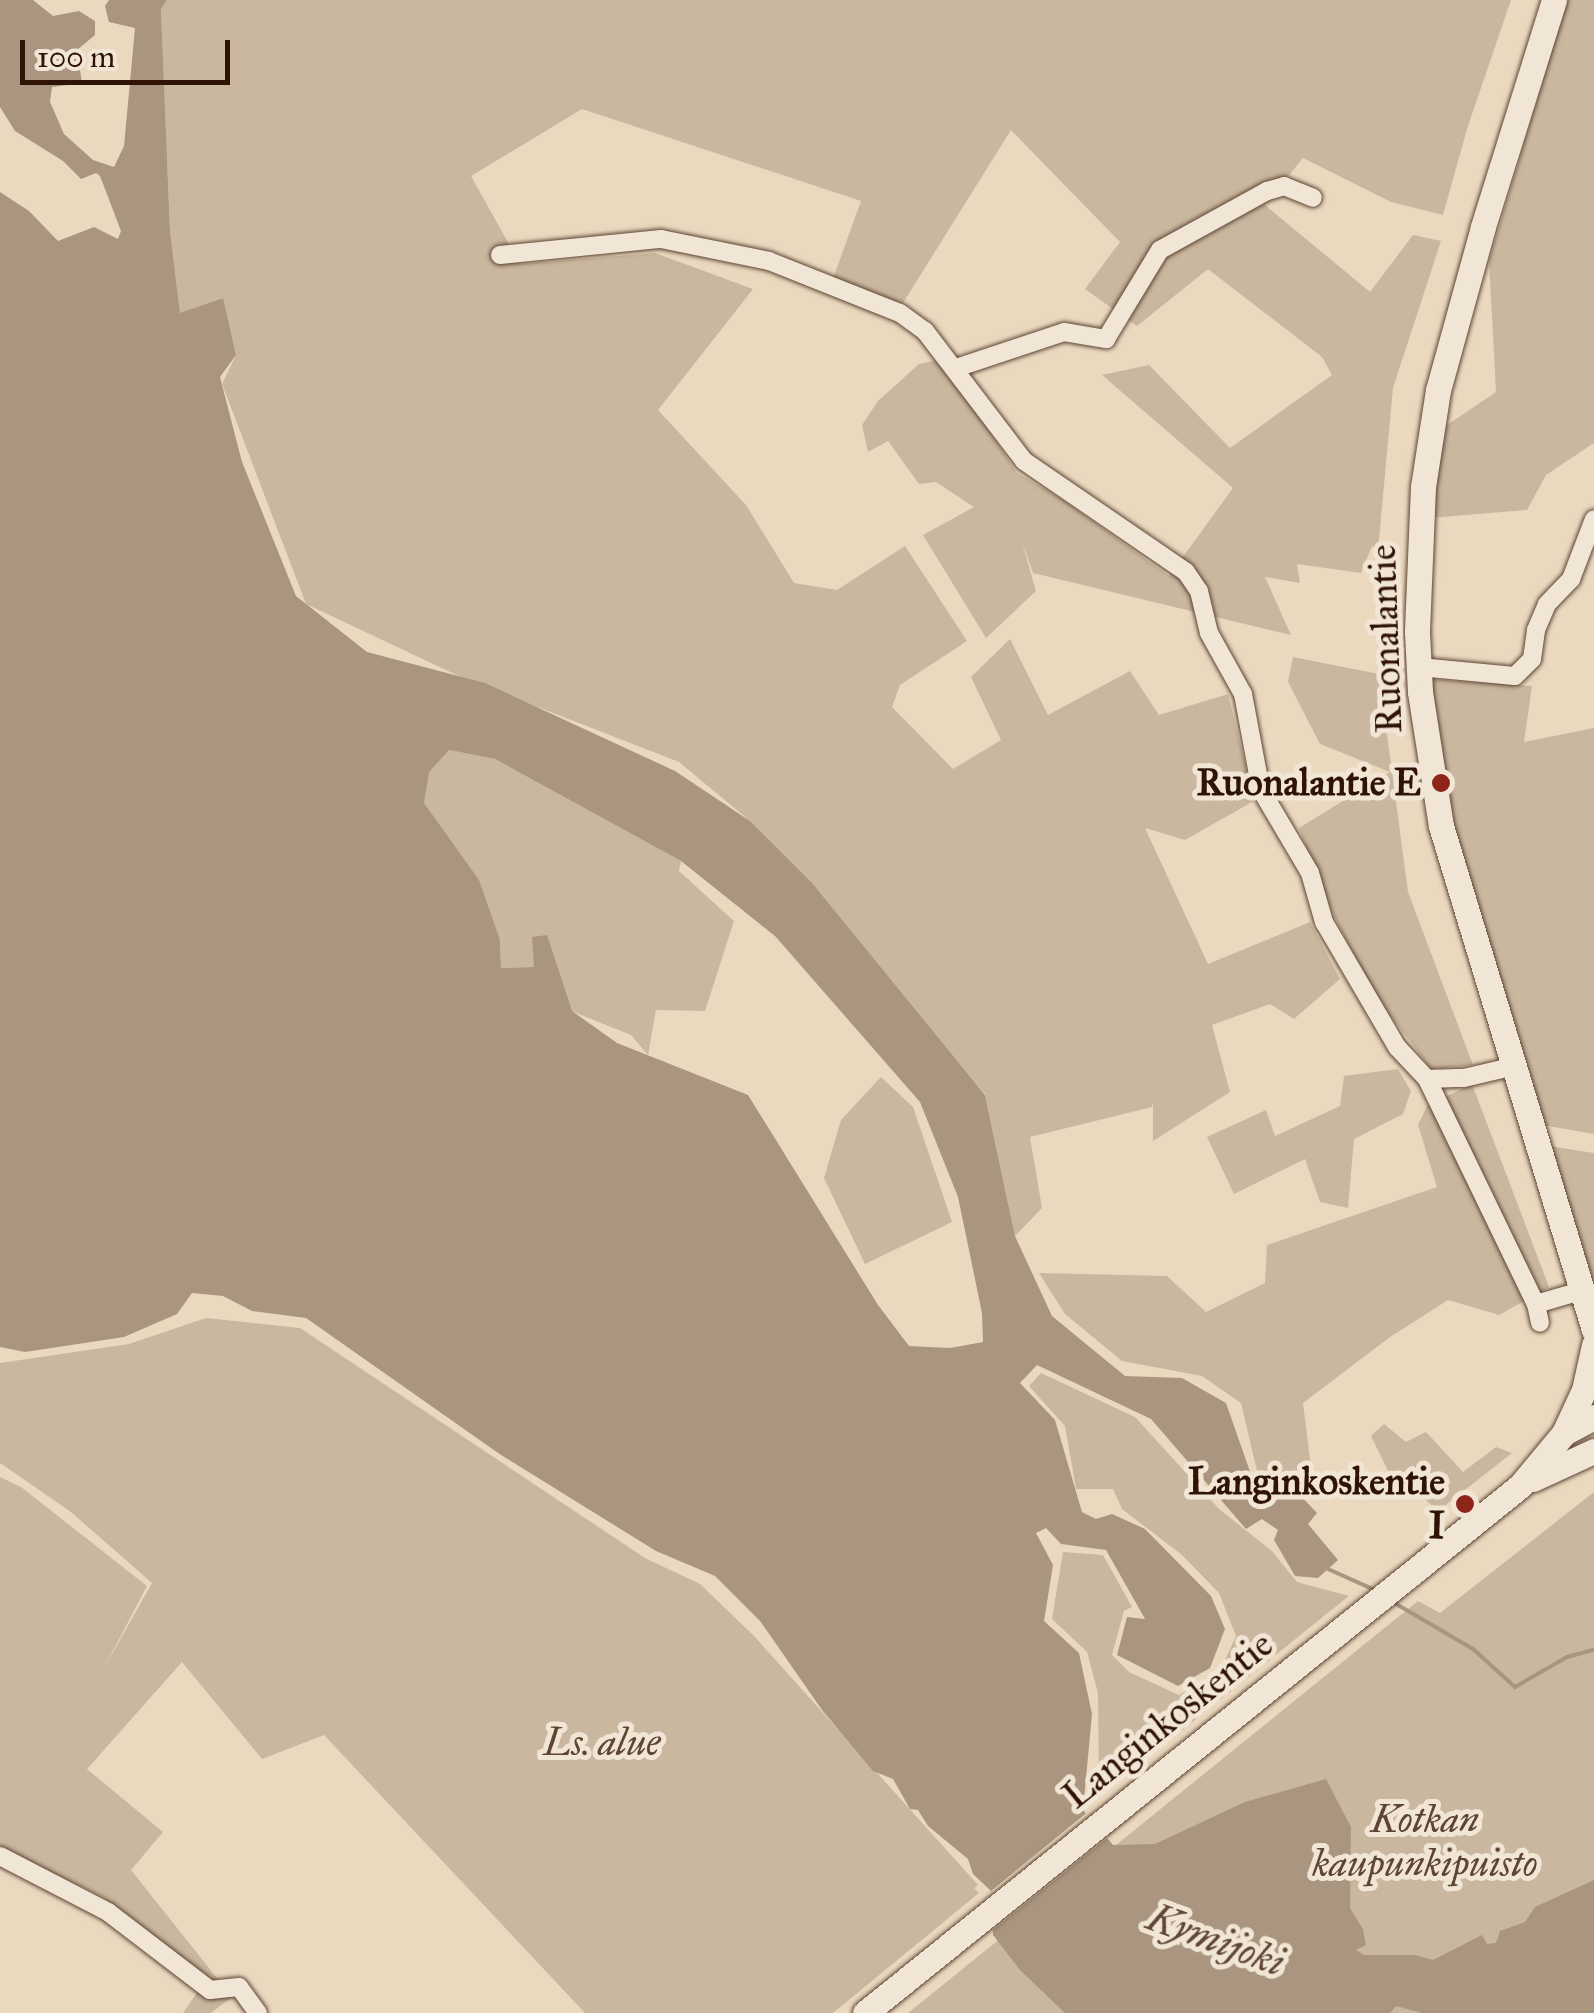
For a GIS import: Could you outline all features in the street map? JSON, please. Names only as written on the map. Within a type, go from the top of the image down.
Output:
[{"type":"street","name":"Ruonalantie","points":[[1554,0],[1482,227],[1438,390],[1421,506],[1418,667],[1441,826],[1511,1067],[1594,1330]]},
{"type":"street","points":[[956,368],[1064,332],[1106,339],[1160,250],[1284,186],[1313,198]]},
{"type":"street","points":[[500,256],[661,239],[769,261],[900,314],[925,331],[956,368],[995,428],[1024,461],[1186,572],[1199,591],[1209,632],[1244,694],[1261,790],[1310,873],[1324,922],[1356,979],[1398,1046],[1427,1079],[1538,1314],[1582,1291]]},
{"type":"street","points":[[1418,667],[1515,676],[1532,659],[1536,630],[1546,604],[1570,579],[1594,519]]},
{"type":"street","points":[[1427,1079],[1464,1078],[1511,1067]]},
{"type":"street","points":[[1564,1433],[1584,1390],[1594,1345]]},
{"type":"street","name":"Langinkoskentie","points":[[865,2013],[1520,1486],[1564,1433],[1594,1417]]},
{"type":"street","name":"Langinkoskentie","points":[[1520,1486],[1586,1457]]},
{"type":"street","points":[[0,1856],[108,1912],[210,1990],[239,1987],[258,2013]]},
{"type":"green space","points":[[167,0],[1511,0],[1467,129],[1443,215],[1391,202],[1303,158],[1265,205],[1370,292],[1413,235],[1441,241],[1393,388],[1378,550],[1372,546],[1361,573],[1297,564],[1300,583],[1265,577],[1291,635],[1033,573],[1022,542],[1036,591],[986,638],[923,535],[974,507],[936,482],[919,484],[888,441],[868,452],[862,425],[878,401],[919,364],[942,359],[1017,473],[1060,498],[1169,576],[1233,488],[1102,375],[1149,365],[1230,448],[1332,375],[1322,357],[1208,269],[1137,326],[1085,289],[1120,242],[1011,130],[903,303],[830,287],[861,201],[582,109],[471,176],[520,264],[655,253],[753,289],[658,410],[746,505],[794,583],[837,590],[905,546],[967,641],[900,685],[892,707],[953,769],[1001,740],[971,677],[1010,639],[1048,715],[1130,671],[1159,715],[1228,694],[1254,801],[1185,840],[1145,828],[1208,964],[1310,922],[1340,979],[1294,1019],[1270,1004],[1212,1025],[1230,1092],[1153,1141],[1153,1102],[1152,1107],[1030,1137],[1042,1208],[1015,1236],[985,1094],[750,821],[679,762],[463,678],[306,604],[222,384],[236,355],[222,298],[180,314],[170,231],[161,9]]},
{"type":"green space","points":[[1567,0],[1594,0],[1594,443],[1546,475],[1527,510],[1430,518],[1444,427],[1496,392],[1489,261]]},
{"type":"green space","points":[[1293,657],[1379,674],[1408,892],[1473,1065],[1431,1069],[1375,995],[1334,916],[1299,828],[1390,772],[1320,744],[1288,682]]},
{"type":"green space","points":[[1427,679],[1532,686],[1524,742],[1594,728],[1594,1134],[1542,1125],[1457,848]]},
{"type":"green space","points":[[449,750],[495,759],[681,861],[679,871],[734,921],[705,1011],[656,1010],[648,1055],[631,1035],[571,1011],[546,935],[535,967],[501,968],[500,940],[424,803],[428,772]]},
{"type":"green space","points":[[1398,1069],[1411,1091],[1403,1114],[1354,1139],[1348,1208],[1320,1202],[1305,1159],[1234,1194],[1207,1137],[1266,1110],[1275,1136],[1340,1106],[1344,1076]]},
{"type":"green space","points":[[881,1077],[913,1107],[952,1222],[865,1264],[824,1178],[841,1120]]},
{"type":"green space","points":[[1472,1084],[1549,1287],[1499,1315],[1448,1300],[1390,1337],[1303,1403],[1312,1475],[1294,1479],[1257,1471],[1241,1403],[1202,1376],[1122,1361],[1065,1314],[1039,1273],[1167,1276],[1206,1312],[1265,1283],[1267,1245],[1437,1187],[1418,1125],[1427,1106]]},
{"type":"green space","points":[[1549,1146],[1594,1153],[1594,1284],[1588,1269]]},
{"type":"green space","name":"Ls. alue","points":[[206,1318],[300,1328],[645,1558],[700,1584],[754,1636],[978,1885],[974,1888],[979,1893],[833,2013],[585,2013],[324,1735],[262,1759],[182,1662],[87,1769],[163,1832],[131,1870],[232,1997],[211,2013],[183,2013],[207,1978],[105,1898],[0,1847],[0,1477],[21,1487],[147,1586],[104,1668],[152,1583],[71,1512],[0,1463],[0,1363],[129,1344]]},
{"type":"green space","points":[[1041,1373],[1135,1417],[1219,1509],[1272,1551],[1297,1582],[1349,1596],[1099,1797],[1098,1693],[1087,1652],[1052,1619],[1063,1552],[1103,1555],[1132,1607],[1124,1611],[1112,1655],[1129,1672],[1179,1695],[1221,1669],[1236,1636],[1219,1593],[1182,1555],[1122,1509],[1113,1489],[1076,1489],[1065,1426],[1029,1386]]},
{"type":"green space","points":[[1384,1424],[1406,1442],[1426,1432],[1463,1472],[1496,1447],[1512,1453],[1438,1511],[1419,1494],[1392,1479],[1371,1436]]},
{"type":"green space","name":"Kotkan kaupunkipuisto","points":[[1594,1492],[1594,2013],[908,2013],[1418,1601],[1440,1613]]},
{"type":"water","name":"Kymijoki","points":[[0,0],[33,0],[53,16],[79,11],[95,21],[95,35],[77,50],[82,83],[52,87],[50,102],[64,134],[93,160],[114,167],[124,146],[135,28],[109,22],[105,6],[109,0],[167,0],[161,9],[170,231],[180,313],[223,298],[236,355],[220,377],[242,462],[296,596],[367,652],[485,683],[675,771],[750,821],[812,883],[985,1095],[1015,1236],[1052,1316],[1125,1376],[1182,1378],[1226,1403],[1253,1480],[1282,1476],[1317,1513],[1308,1524],[1338,1560],[1318,1578],[1295,1576],[1274,1540],[1278,1530],[1262,1519],[1246,1529],[1151,1419],[1037,1365],[1020,1383],[1055,1420],[1082,1512],[1096,1519],[1112,1514],[1145,1529],[1211,1596],[1225,1629],[1210,1668],[1178,1686],[1117,1655],[1127,1617],[1145,1619],[1106,1550],[1061,1544],[1046,1528],[1036,1533],[1053,1565],[1044,1621],[1079,1653],[1092,1714],[1083,1810],[1113,1845],[1155,1844],[1245,1802],[1326,1779],[1351,1827],[1350,1908],[1363,1929],[1366,1945],[1356,1950],[1364,1955],[1415,1955],[1433,1960],[1482,1935],[1487,1944],[1496,1943],[1500,1931],[1525,1922],[1535,1907],[1594,1880],[1594,2013],[1422,2013],[1396,2006],[1390,2013],[1065,2013],[1020,1970],[993,1935],[991,1891],[973,1874],[968,1859],[928,1826],[918,1810],[910,1809],[893,1779],[873,1771],[822,1710],[760,1621],[715,1576],[656,1551],[501,1455],[306,1318],[252,1311],[223,1296],[192,1293],[177,1314],[124,1337],[25,1352],[0,1347],[0,192],[29,211],[58,241],[94,227],[118,239],[121,231],[100,176],[96,173],[81,179],[63,161],[15,131],[0,107]],"holes":[[[449,750],[495,759],[681,861],[775,936],[920,1102],[958,1197],[982,1313],[983,1342],[950,1348],[909,1346],[878,1305],[748,1095],[617,1043],[572,1011],[547,935],[532,937],[534,967],[501,968],[500,940],[479,880],[424,803],[429,772]]]},
{"type":"pier","points":[[1090,1810],[1111,1835],[988,1934],[986,1895]]},
{"type":"waterway","points":[[1328,1569],[1375,1590]]},
{"type":"waterway","points":[[1391,1601],[1473,1649],[1515,1687],[1567,1657],[1594,1650]]},
{"type":"place","name":"Ruonalantie E","points":[[1441,783]]},
{"type":"place","name":"Langinkoskentie I","points":[[1465,1504]]}]
